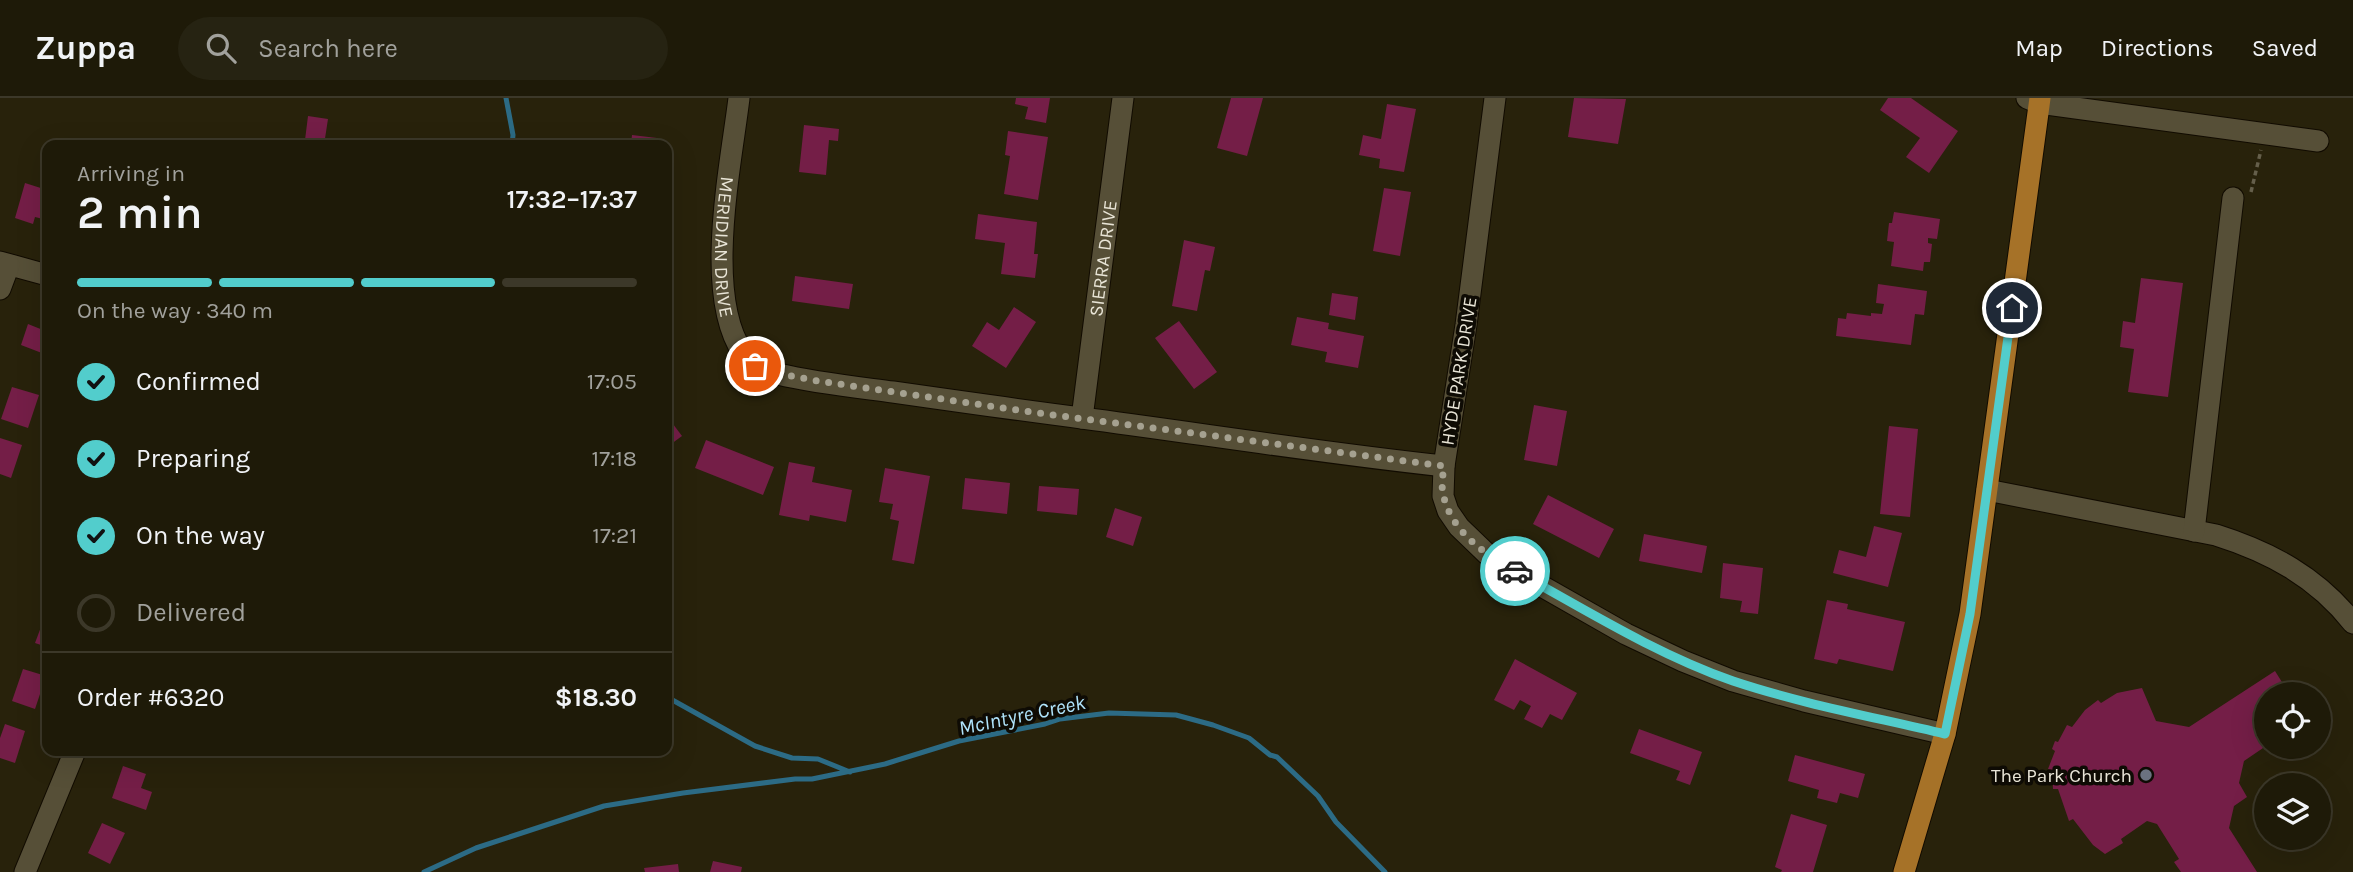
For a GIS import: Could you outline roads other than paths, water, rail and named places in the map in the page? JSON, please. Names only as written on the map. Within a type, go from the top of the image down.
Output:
[{"type":"main road","points":[[1904,872],[1945,734],[1970,614],[2035,100]]},
{"type":"street","name":"MERIDIAN DRIVE","points":[[739,98],[722,249],[723,284],[734,336],[743,354],[755,366],[818,381],[1444,466]]},
{"type":"street","name":"SIERRA DRIVE","points":[[1082,418],[1122,98]]},
{"type":"street","name":"HYDE PARK DRIVE","points":[[1495,98],[1466,325],[1444,466],[1442,488],[1448,511],[1470,540],[1487,554],[1626,634],[1683,661],[1733,681],[1804,701],[1945,734]]},
{"type":"street","points":[[2035,100],[2318,141]]},
{"type":"street","points":[[2194,530],[2242,195]]},
{"type":"street","points":[[0,289],[5,263],[42,274]]},
{"type":"street","points":[[1987,490],[2194,530],[2252,547],[2291,567],[2321,589],[2353,623]]},
{"type":"street","points":[[25,872],[73,756]]},
{"type":"waterway","name":"McIntyre Creek","points":[[506,98],[512,140]]},
{"type":"waterway","name":"McIntyre Creek","points":[[672,700],[755,746],[792,758],[818,759],[850,772]]},
{"type":"waterway","name":"McIntyre Creek","points":[[424,872],[476,848],[604,806],[683,793],[812,779],[885,764],[959,741],[1060,719],[1109,713],[1176,715],[1249,738],[1270,755],[1277,757],[1318,796],[1336,822],[1385,872]]},
{"type":"place","name":"The Park Church","points":[[2146,775]]}]
